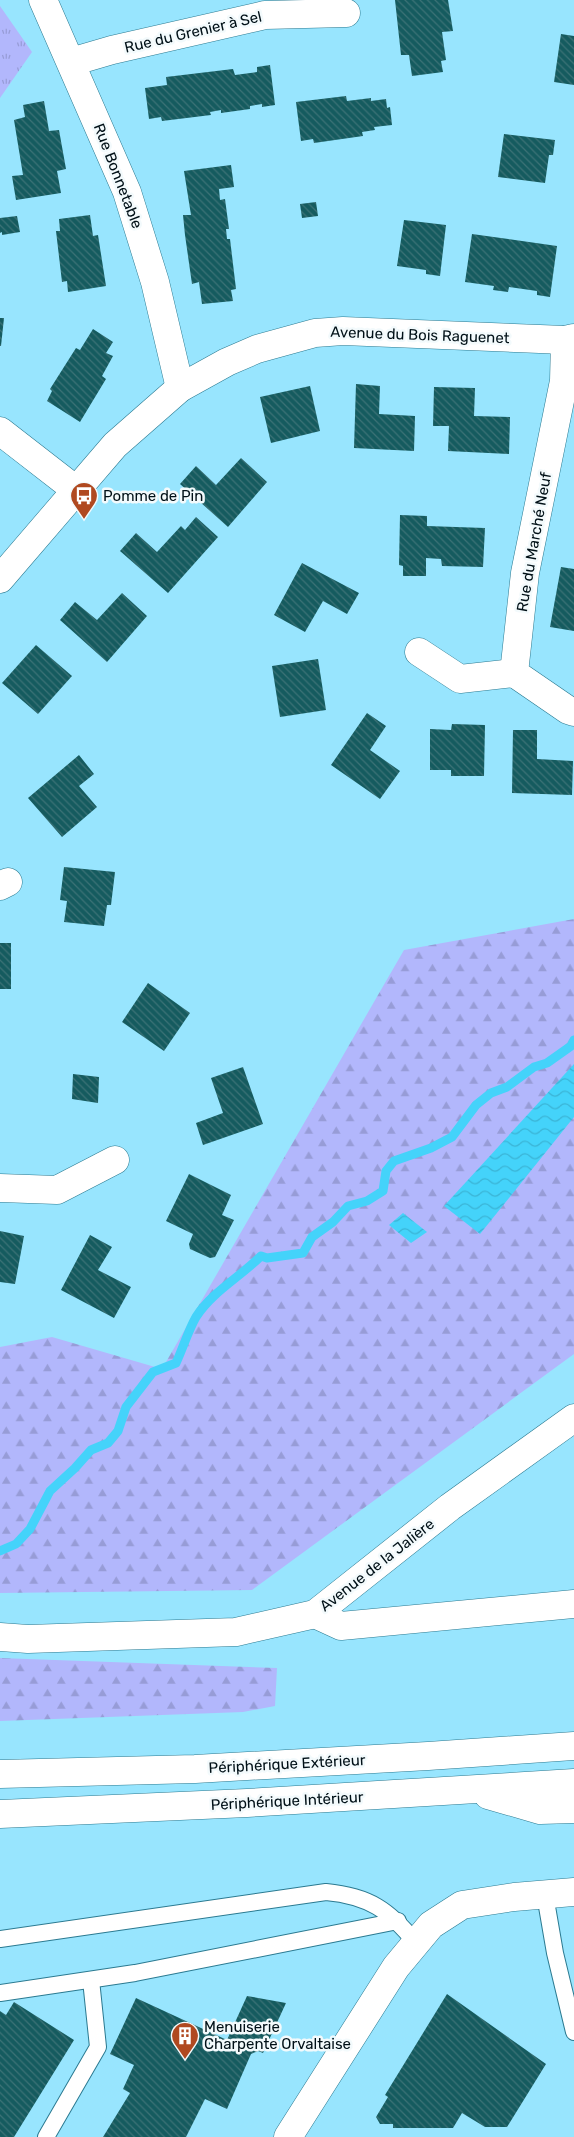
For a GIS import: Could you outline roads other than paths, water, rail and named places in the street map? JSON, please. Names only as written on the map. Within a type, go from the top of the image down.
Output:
[{"type":"main road","name":"Rue Bonnetable","points":[[43,0],[72,62],[127,192],[155,282],[180,388]]},
{"type":"main road","name":"Rue du Grenier à Sel","points":[[72,62],[112,50],[265,15],[346,13]]},
{"type":"main road","name":"Avenue du Bois Raguenet","points":[[0,579],[115,444],[180,388],[227,362],[257,349],[315,333],[343,331],[570,339]]},
{"type":"main road","name":"Rue du Marché Neuf","points":[[514,673],[525,572],[564,381],[570,339]]},
{"type":"main road","points":[[0,431],[76,490]]},
{"type":"main road","points":[[419,652],[460,679],[514,673],[568,710],[574,712]]},
{"type":"main road","points":[[0,1188],[57,1190],[115,1160]]},
{"type":"main road","name":"Avenue de la Jalière","points":[[0,1637],[28,1639],[236,1632],[315,1614],[450,1507],[574,1418]]},
{"type":"main road","points":[[315,1614],[341,1626],[574,1604]]},
{"type":"main road","name":"Périphérique Extérieur","points":[[0,1774],[195,1769],[574,1746]]},
{"type":"main road","name":"Périphérique Intérieur","points":[[0,1814],[238,1804],[574,1783]]},
{"type":"main road","points":[[472,1790],[540,1810],[574,1809]]},
{"type":"main road","points":[[288,2137],[396,1968],[430,1925],[462,1905],[574,1892]]},
{"type":"lane","points":[[0,1939],[326,1892],[347,1894],[365,1899],[398,1921],[416,1943]]},
{"type":"lane","points":[[545,1895],[555,1953],[574,2032]]},
{"type":"lane","points":[[0,1994],[135,1974],[398,1921]]},
{"type":"lane","points":[[46,2137],[98,2046],[90,1980]]},
{"type":"water","points":[[574,1064],[574,1117],[480,1234],[444,1206]]},
{"type":"water","points":[[403,1213],[427,1232],[411,1243],[389,1225]]},
{"type":"waterway","points":[[0,1551],[16,1544],[30,1529],[50,1491],[91,1450],[108,1443],[118,1431],[126,1407],[153,1372],[176,1363],[196,1317],[218,1292],[261,1256],[267,1258],[303,1253],[312,1237],[333,1222],[348,1206],[367,1201],[383,1191],[386,1171],[394,1161],[431,1148],[452,1137],[476,1105],[491,1093],[507,1087],[534,1067],[547,1063],[571,1046],[574,1040]]},
{"type":"place","name":"Pomme de Pin","points":[[84,520]]},
{"type":"place","name":"Menuiserie Charpente Orvaltaise","points":[[185,2060]]}]
